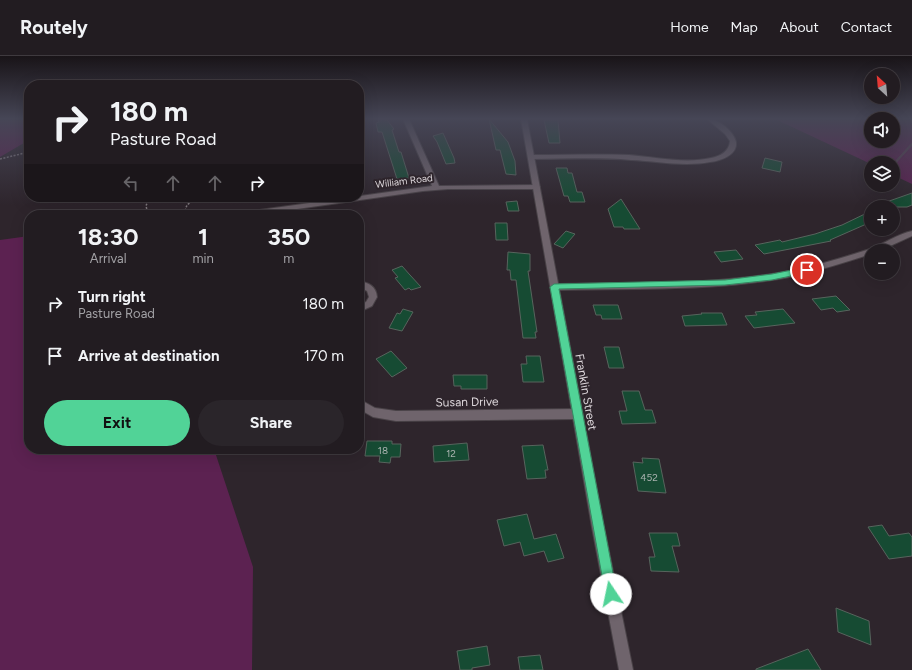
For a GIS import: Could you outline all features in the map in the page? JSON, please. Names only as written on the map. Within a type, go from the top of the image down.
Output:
[{"type":"street","points":[[418,148],[436,188]]},
{"type":"street","name":"Franklin Street","points":[[529,148],[577,414],[626,670]]},
{"type":"street","points":[[531,158],[618,157],[690,162],[711,161],[730,152],[731,148]]},
{"type":"street","name":"William Road","points":[[364,196],[436,188],[536,187]]},
{"type":"street","name":"William Road","points":[[268,210],[310,202]]},
{"type":"street","points":[[888,244],[912,233]]},
{"type":"street","points":[[554,287],[702,284],[751,280],[821,267],[864,254]]},
{"type":"street","points":[[364,286],[369,288],[374,297],[369,304],[364,307]]},
{"type":"street","name":"Susan Drive","points":[[364,407],[373,412],[396,416],[577,414]]},
{"type":"path","points":[[0,159],[24,153]]},
{"type":"path","points":[[185,210],[187,205],[191,202]]},
{"type":"shaded area","points":[[0,148],[16,148],[0,157]]},
{"type":"shaded area","points":[[836,148],[912,148],[912,184],[900,178],[900,156],[864,156],[864,161]]},
{"type":"shaded area","points":[[24,237],[24,454],[216,454],[253,567],[252,670],[0,670],[0,240]]},
{"type":"building","points":[[387,148],[398,148],[399,152],[401,152],[409,178],[397,179]]},
{"type":"building","points":[[439,148],[449,148],[454,158],[455,163],[446,164]]},
{"type":"building","points":[[495,148],[510,148],[515,161],[516,175],[506,174],[500,150],[496,150]]},
{"type":"building","points":[[765,158],[782,162],[780,172],[762,168]]},
{"type":"building","points":[[556,168],[567,168],[568,173],[572,173],[577,192],[582,192],[585,202],[570,202],[568,196],[564,196]]},
{"type":"building","points":[[912,193],[912,205],[907,207],[900,207],[900,200],[892,200]]},
{"type":"building","points":[[621,199],[640,229],[624,229],[623,227],[614,227],[608,209]]},
{"type":"building","points":[[517,201],[519,211],[508,211],[506,202]]},
{"type":"building","points":[[864,214],[864,225],[830,240],[831,241],[764,254],[755,245],[780,240],[782,242],[815,234],[842,225]]},
{"type":"building","points":[[495,223],[507,223],[508,240],[496,240]]},
{"type":"building","points":[[566,231],[575,234],[563,248],[554,244]]},
{"type":"building","points":[[736,250],[743,259],[721,262],[714,252]]},
{"type":"building","points":[[508,252],[530,254],[530,271],[528,271],[537,332],[535,332],[536,338],[523,338],[516,280],[511,280],[510,270],[507,270]]},
{"type":"building","points":[[402,266],[421,287],[411,290],[409,288],[405,290],[395,278],[398,277],[392,270]]},
{"type":"building","points":[[836,296],[850,310],[837,312],[833,308],[821,310],[812,299]]},
{"type":"building","points":[[593,305],[618,305],[622,319],[602,319],[601,315],[596,315]]},
{"type":"building","points":[[403,309],[413,312],[402,331],[389,328],[397,313],[400,314]]},
{"type":"building","points":[[783,309],[795,323],[754,328],[745,316],[757,315],[755,312]]},
{"type":"building","points":[[701,313],[722,313],[727,325],[685,326],[682,316],[702,314]]},
{"type":"building","points":[[604,347],[619,347],[624,368],[609,368]]},
{"type":"building","points":[[391,351],[407,368],[392,377],[376,359]]},
{"type":"building","points":[[526,356],[540,356],[544,382],[523,382],[521,364],[527,364]]},
{"type":"building","points":[[453,375],[487,375],[487,389],[461,389],[461,386],[454,386]]},
{"type":"building","points":[[622,391],[639,391],[645,410],[652,410],[656,423],[622,424],[619,411],[627,411]]},
{"type":"building","points":[[367,441],[392,441],[392,444],[401,444],[400,457],[391,457],[390,463],[379,462],[380,456],[365,456]]},
{"type":"building","points":[[467,443],[469,460],[434,462],[433,446]]},
{"type":"building","points":[[543,445],[548,470],[545,470],[546,478],[527,479],[522,446]]},
{"type":"building","points":[[642,458],[659,459],[666,493],[638,491],[633,462],[643,463]]},
{"type":"building","points":[[527,514],[534,539],[556,534],[564,558],[548,562],[544,551],[524,556],[520,542],[504,546],[497,520]]},
{"type":"building","points":[[882,525],[889,536],[909,533],[912,537],[912,556],[889,559],[868,527]]},
{"type":"building","points":[[649,533],[677,533],[680,546],[672,546],[679,572],[651,571],[649,557],[655,557]]},
{"type":"building","points":[[836,608],[869,621],[871,645],[838,632]]},
{"type":"building","points":[[487,646],[490,665],[472,668],[472,670],[460,670],[457,651]]},
{"type":"building","points":[[808,649],[821,670],[756,670],[756,669]]},
{"type":"building","points":[[540,655],[543,670],[520,670],[518,657]]},
{"type":"waterway","points":[[900,157],[909,148]]},
{"type":"route","points":[[611,594],[554,287],[725,283],[772,277],[807,270]]}]
